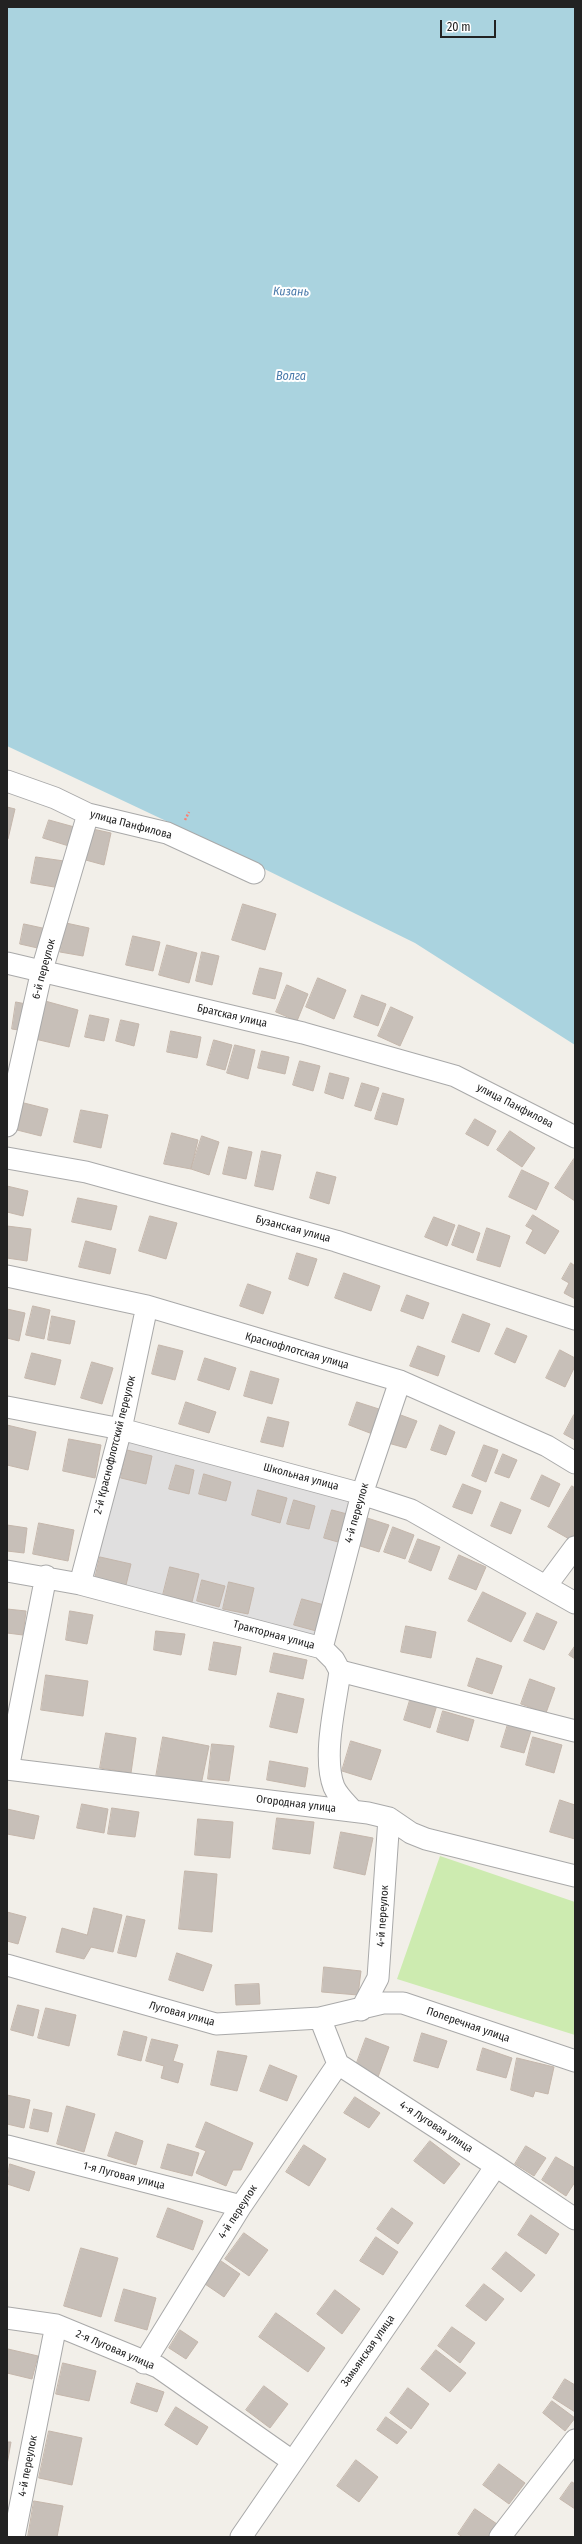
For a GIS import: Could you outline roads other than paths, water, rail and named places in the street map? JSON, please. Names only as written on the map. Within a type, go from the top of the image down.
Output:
[{"type":"street","name":"улица Панфилова","points":[[7,782],[55,798],[88,814],[167,833],[254,873]]},
{"type":"street","name":"6-й переулок","points":[[7,1126],[42,970],[88,814]]},
{"type":"street","name":"Братская улица","points":[[7,963],[42,970],[303,1033],[455,1076]]},
{"type":"street","name":"улица Панфилова","points":[[455,1076],[575,1137]]},
{"type":"street","name":"Бузанская улица","points":[[7,1158],[86,1172],[336,1241],[575,1319]]},
{"type":"street","name":"Краснофлотская улица","points":[[7,1276],[147,1306],[400,1381],[547,1446],[575,1463]]},
{"type":"street","name":"2-й Краснофлотский переулок","points":[[80,1584],[121,1429],[147,1306]]},
{"type":"street","name":"4-й переулок","points":[[322,1648],[362,1494],[400,1381]]},
{"type":"street","name":"Школьная улица","points":[[7,1407],[121,1429],[362,1494],[411,1510],[575,1603]]},
{"type":"street","points":[[546,1586],[575,1547]]},
{"type":"street","name":"Тракторная улица","points":[[7,1570],[46,1576],[80,1584],[322,1648],[334,1660],[340,1670]]},
{"type":"street","points":[[7,1769],[46,1576]]},
{"type":"street","points":[[353,1811],[338,1795],[332,1780],[330,1747],[340,1670],[575,1731]]},
{"type":"street","name":"Огородная улица","points":[[7,1769],[353,1811],[389,1818],[411,1833],[426,1839],[575,1876]]},
{"type":"street","name":"4-й переулок","points":[[360,2010],[378,1978],[389,1818]]},
{"type":"street","name":"Луговая улица","points":[[7,1965],[216,2024],[320,2018],[360,2010]]},
{"type":"street","name":"Поперечная улица","points":[[360,2010],[383,2003],[403,2003],[575,2061]]},
{"type":"street","points":[[320,2018],[338,2064]]},
{"type":"street","name":"4-й переулок","points":[[144,2363],[241,2206],[338,2064]]},
{"type":"street","name":"4-я Луговая улица","points":[[338,2064],[575,2219]]},
{"type":"street","name":"1-я Луговая улица","points":[[7,2146],[241,2206]]},
{"type":"street","name":"Замьянская улица","points":[[241,2537],[496,2166]]},
{"type":"street","name":"2-я Луговая улица","points":[[7,2318],[56,2325],[144,2363],[158,2367],[292,2461]]},
{"type":"street","name":"4-й переулок","points":[[14,2537],[56,2325]]},
{"type":"street","points":[[500,2537],[575,2440]]},
{"type":"water","name":"Волга","points":[[7,7],[575,7],[575,1045],[415,943],[181,828],[7,746]]},
{"type":"water label","name":"Кизань","points":[[291,292]]}]
